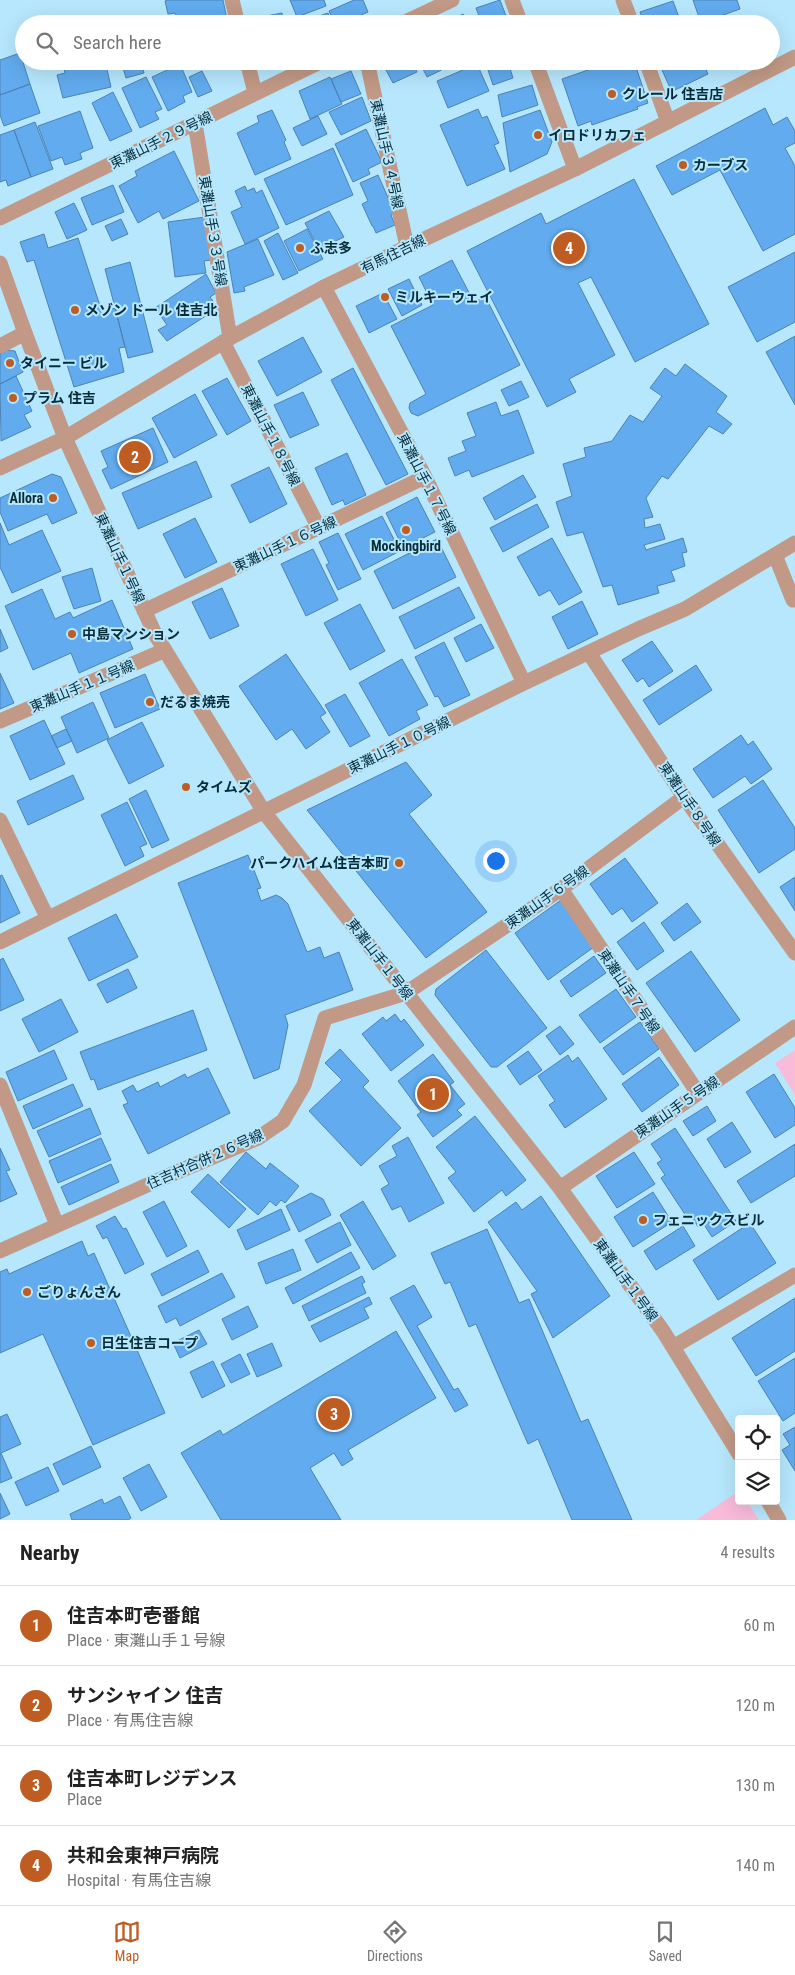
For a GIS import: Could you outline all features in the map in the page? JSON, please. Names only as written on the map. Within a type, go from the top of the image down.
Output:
[{"type":"street","points":[[232,0],[236,15]]},
{"type":"street","points":[[420,15],[452,0]]},
{"type":"street","points":[[512,0],[517,15]]},
{"type":"street","points":[[623,0],[629,15]]},
{"type":"street","name":"有馬住吉線","points":[[780,65],[795,57]]},
{"type":"street","points":[[249,70],[255,93]]},
{"type":"street","name":"東灘山手２９号線","points":[[0,218],[303,70]]},
{"type":"street","name":"東灘山手３４号線","points":[[369,70],[407,247]]},
{"type":"street","points":[[538,70],[575,169]]},
{"type":"street","points":[[649,70],[668,122]]},
{"type":"street","name":"有馬住吉線","points":[[0,468],[65,438],[227,340],[324,287],[575,169],[770,70]]},
{"type":"street","name":"東灘山手３３号線","points":[[195,124],[227,340]]},
{"type":"street","name":"東灘山手１号線","points":[[0,262],[65,438],[163,650],[264,812],[560,1188],[673,1347],[735,1448]]},
{"type":"street","name":"東灘山手１７号線","points":[[324,287],[425,477],[524,683]]},
{"type":"street","points":[[0,346],[25,333]]},
{"type":"street","name":"東灘山手１８号線","points":[[227,340],[320,528]]},
{"type":"street","name":"東灘山手１６号線","points":[[144,611],[425,477]]},
{"type":"street","name":"東灘山手１０号線","points":[[0,942],[524,683],[684,609],[795,543]]},
{"type":"street","points":[[775,555],[793,600]]},
{"type":"street","name":"東灘山手１１号線","points":[[0,721],[163,650]]},
{"type":"street","name":"東灘山手８号線","points":[[589,653],[684,797],[795,953]]},
{"type":"street","name":"東灘山手６号線","points":[[406,993],[561,889],[684,797]]},
{"type":"street","points":[[0,820],[47,918]]},
{"type":"street","name":"東灘山手７号線","points":[[561,889],[698,1093]]},
{"type":"street","name":"住吉村合併２６号線","points":[[0,1251],[258,1138],[283,1121],[304,1085],[324,1018],[406,993]]},
{"type":"street","name":"東灘山手５号線","points":[[560,1188],[795,1027]]},
{"type":"street","points":[[0,1085],[57,1225]]},
{"type":"street","points":[[673,1347],[795,1274]]},
{"type":"street","points":[[770,1505],[779,1520]]},
{"type":"shaded area","points":[[795,1050],[795,1095],[775,1063]]},
{"type":"shaded area","points":[[735,1494],[735,1505],[750,1505],[759,1520],[696,1520]]},
{"type":"building","points":[[223,0],[226,15],[168,14],[165,1]]},
{"type":"building","points":[[290,0],[324,0],[326,6],[302,15],[296,15]]},
{"type":"building","points":[[354,0],[363,0],[368,12],[361,15],[331,15],[329,11]]},
{"type":"building","points":[[500,0],[506,15],[479,15],[476,8]]},
{"type":"building","points":[[693,0],[737,0],[740,9],[723,15],[698,15]]},
{"type":"building","points":[[673,1],[678,15],[641,15],[640,12]]},
{"type":"building","points":[[15,55],[15,70],[25,70],[30,84],[0,95],[0,60]]},
{"type":"building","points":[[64,70],[107,70],[111,87],[63,98],[57,75],[65,73]]},
{"type":"building","points":[[124,70],[143,70],[144,73],[126,78]]},
{"type":"building","points":[[167,70],[183,70],[192,92],[183,96],[185,102],[168,111],[152,77]]},
{"type":"building","points":[[386,70],[416,70],[417,72],[393,83]]},
{"type":"building","points":[[424,70],[441,70],[427,77]]},
{"type":"building","points":[[463,70],[480,70],[489,91],[448,108],[437,81]]},
{"type":"building","points":[[488,70],[510,70],[513,78],[493,85]]},
{"type":"building","points":[[588,70],[637,70],[648,103],[637,107],[638,109],[592,125],[591,121],[578,126],[562,79]]},
{"type":"building","points":[[662,70],[706,70],[708,74],[675,90],[671,90]]},
{"type":"building","points":[[202,71],[212,91],[198,97],[189,77]]},
{"type":"building","points":[[351,71],[361,94],[341,102],[331,79]]},
{"type":"building","points":[[146,77],[162,109],[155,112],[159,119],[140,128],[122,88]]},
{"type":"building","points":[[330,77],[342,104],[310,119],[299,91]]},
{"type":"building","points":[[30,84],[40,113],[4,126],[0,115],[0,95]]},
{"type":"building","points":[[532,85],[538,105],[502,117],[498,95]]},
{"type":"building","points":[[113,92],[132,131],[110,141],[92,103]]},
{"type":"building","points":[[362,97],[371,121],[341,135],[329,112]]},
{"type":"building","points":[[765,108],[773,125],[787,117],[795,131],[795,143],[785,148],[795,166],[795,234],[763,251],[720,170],[672,195],[656,166]]},
{"type":"building","points":[[478,109],[482,118],[487,116],[499,143],[494,145],[505,169],[467,186],[440,125]]},
{"type":"building","points":[[272,110],[286,140],[284,142],[291,159],[255,175],[237,133],[259,122],[257,116]]},
{"type":"building","points":[[540,110],[552,142],[547,154],[510,172],[503,123]]},
{"type":"building","points":[[80,111],[93,148],[80,153],[82,159],[65,165],[62,157],[51,161],[38,126]]},
{"type":"building","points":[[318,116],[327,134],[302,146],[293,128]]},
{"type":"building","points":[[35,122],[53,169],[31,177],[14,130]]},
{"type":"building","points":[[366,129],[382,162],[368,169],[370,174],[353,182],[335,144]]},
{"type":"building","points":[[14,130],[31,177],[8,186],[6,180],[0,182],[0,135]]},
{"type":"building","points":[[333,148],[353,195],[286,225],[264,179]]},
{"type":"building","points":[[174,151],[199,201],[163,219],[159,211],[138,223],[119,186],[137,176],[135,171]]},
{"type":"building","points":[[378,175],[395,213],[391,215],[395,225],[376,233],[362,204],[368,201],[360,183]]},
{"type":"building","points":[[634,179],[709,324],[635,362],[591,277],[578,283],[615,355],[569,379],[576,392],[547,407],[467,251],[541,213],[546,224]]},
{"type":"building","points":[[113,185],[124,212],[92,225],[81,198]]},
{"type":"building","points":[[245,186],[247,191],[254,188],[256,193],[262,190],[279,228],[245,244],[231,212],[242,207],[235,191]]},
{"type":"building","points":[[74,203],[87,230],[67,239],[55,212]]},
{"type":"building","points":[[329,211],[344,237],[319,249],[305,223]]},
{"type":"building","points":[[205,217],[211,260],[204,261],[206,273],[175,277],[168,222]]},
{"type":"building","points":[[121,219],[128,234],[112,241],[105,226]]},
{"type":"building","points":[[307,229],[323,259],[299,271],[284,241]]},
{"type":"building","points":[[278,233],[298,273],[283,280],[264,241]]},
{"type":"building","name":"メゾン ドール 住吉北","points":[[44,234],[48,248],[78,238],[102,312],[115,308],[125,347],[119,348],[124,372],[74,387],[34,260],[27,262],[20,242]]},
{"type":"building","points":[[258,239],[274,275],[244,287],[245,291],[234,293],[227,252]]},
{"type":"building","points":[[795,252],[795,322],[757,342],[728,287]]},
{"type":"building","points":[[452,260],[474,302],[485,296],[520,365],[418,416],[411,413],[410,403],[426,394],[391,326],[433,305],[419,277]]},
{"type":"building","points":[[130,262],[153,352],[128,358],[105,269]]},
{"type":"building","points":[[206,274],[216,293],[210,297],[218,308],[167,341],[158,330],[167,325],[155,308]]},
{"type":"building","points":[[409,279],[422,305],[402,316],[388,289]]},
{"type":"building","points":[[383,293],[397,319],[369,333],[356,306]]},
{"type":"building","points":[[795,336],[795,405],[766,352]]},
{"type":"building","points":[[303,337],[322,372],[277,396],[258,361]]},
{"type":"building","name":"タイニー ビル","points":[[6,350],[15,351],[23,372],[0,384],[0,353]]},
{"type":"building","points":[[685,364],[727,396],[716,412],[732,424],[723,434],[709,426],[668,479],[662,476],[646,498],[653,517],[644,519],[645,528],[660,524],[665,539],[644,545],[646,550],[683,538],[687,552],[682,553],[685,566],[671,571],[675,581],[657,586],[659,593],[618,605],[612,585],[603,587],[583,532],[567,536],[556,502],[572,496],[563,464],[586,457],[584,448],[612,441],[630,415],[643,422],[662,396],[650,388],[665,368],[676,376]]},
{"type":"building","points":[[353,368],[408,474],[386,485],[331,380]]},
{"type":"building","name":"プラム 住吉","points":[[16,376],[32,411],[24,415],[31,427],[1,441],[0,384]]},
{"type":"building","points":[[227,378],[251,421],[227,435],[202,391]]},
{"type":"building","points":[[521,381],[529,397],[509,406],[501,390]]},
{"type":"building","points":[[303,392],[319,425],[290,438],[274,405]]},
{"type":"building","points":[[195,394],[217,435],[174,458],[152,418]]},
{"type":"building","points":[[496,402],[501,416],[518,410],[534,453],[472,477],[469,470],[455,476],[448,458],[466,451],[462,441],[476,436],[467,413]]},
{"type":"building","points":[[153,428],[168,462],[111,489],[102,470],[108,467],[101,451]]},
{"type":"building","points":[[347,453],[366,495],[345,505],[343,500],[332,505],[315,468]]},
{"type":"building","points":[[196,461],[212,497],[138,529],[122,493]]},
{"type":"building","points":[[269,467],[287,504],[250,523],[231,485]]},
{"type":"building","points":[[52,474],[61,477],[77,513],[52,524],[47,514],[8,531],[0,512],[0,498]]},
{"type":"building","points":[[523,475],[536,497],[495,520],[483,498]]},
{"type":"building","points":[[417,497],[435,532],[403,548],[386,513]]},
{"type":"building","points":[[537,504],[549,527],[503,552],[490,528]]},
{"type":"building","points":[[382,516],[400,551],[363,570],[345,534]]},
{"type":"building","points":[[195,518],[217,562],[185,578],[163,534]]},
{"type":"building","points":[[0,523],[9,545],[42,530],[61,571],[12,593],[0,567]]},
{"type":"building","points":[[338,533],[361,579],[338,590],[326,565],[329,563],[319,542]]},
{"type":"building","points":[[552,538],[582,592],[559,605],[550,590],[539,596],[517,557]]},
{"type":"building","points":[[437,539],[456,577],[393,609],[374,571]]},
{"type":"building","points":[[313,549],[338,600],[306,616],[281,564]]},
{"type":"building","points":[[92,568],[101,601],[74,609],[62,577]]},
{"type":"building","points":[[459,587],[475,618],[415,649],[399,617]]},
{"type":"building","points":[[222,588],[239,626],[210,639],[192,602]]},
{"type":"building","name":"中島マンション","points":[[42,589],[55,619],[70,612],[73,618],[112,600],[133,649],[79,673],[71,653],[33,670],[5,606]]},
{"type":"building","points":[[582,601],[598,634],[568,649],[552,617]]},
{"type":"building","points":[[360,604],[385,651],[350,670],[324,623]]},
{"type":"building","points":[[481,624],[494,648],[466,662],[454,638]]},
{"type":"building","points":[[0,629],[8,648],[0,652]]},
{"type":"building","points":[[652,641],[673,671],[649,687],[643,678],[637,682],[622,660]]},
{"type":"building","points":[[444,642],[470,695],[444,707],[438,696],[435,697],[415,657]]},
{"type":"building","points":[[286,654],[326,713],[320,717],[330,732],[306,749],[292,729],[276,740],[239,686]]},
{"type":"building","points":[[402,659],[428,705],[416,711],[420,719],[389,736],[359,683]]},
{"type":"building","points":[[696,665],[712,690],[659,725],[643,700]]},
{"type":"building","points":[[0,673],[14,703],[0,709]]},
{"type":"building","points":[[145,674],[160,709],[115,728],[100,693]]},
{"type":"building","points":[[345,694],[370,736],[350,747],[325,705]]},
{"type":"building","points":[[93,702],[109,738],[77,753],[61,717]]},
{"type":"building","points":[[44,720],[65,764],[30,780],[10,736]]},
{"type":"building","points":[[142,722],[164,766],[129,784],[107,740]]},
{"type":"building","points":[[66,729],[72,741],[57,748],[51,736]]},
{"type":"building","points":[[741,735],[748,745],[753,741],[772,769],[751,784],[745,776],[713,798],[693,769]]},
{"type":"building","name":"パークハイム住吉本町","points":[[406,762],[432,795],[409,814],[487,912],[426,958],[307,810]]},
{"type":"building","points":[[73,775],[84,799],[28,825],[17,801]]},
{"type":"building","points":[[763,780],[795,828],[795,849],[759,873],[718,810]]},
{"type":"building","points":[[146,790],[169,840],[152,848],[129,799]]},
{"type":"building","points":[[127,802],[147,844],[140,847],[144,856],[125,866],[101,815]]},
{"type":"building","points":[[248,855],[261,888],[257,889],[261,901],[276,895],[288,904],[307,952],[320,947],[324,958],[339,952],[353,990],[285,1015],[288,1025],[279,1069],[254,1079],[178,883]]},
{"type":"building","points":[[625,858],[658,903],[632,922],[622,908],[612,915],[590,884]]},
{"type":"building","points":[[2,875],[20,913],[0,923],[0,876]]},
{"type":"building","points":[[795,877],[795,911],[780,887]]},
{"type":"building","points":[[561,900],[594,947],[548,980],[515,933]]},
{"type":"building","points":[[687,903],[701,922],[674,941],[661,923]]},
{"type":"building","points":[[116,914],[138,957],[89,981],[68,938]]},
{"type":"building","points":[[644,922],[664,951],[637,970],[617,942]]},
{"type":"building","points":[[486,950],[547,1028],[497,1067],[491,1067],[435,995],[436,989]]},
{"type":"building","points":[[691,951],[740,1020],[695,1052],[646,983]]},
{"type":"building","points":[[594,956],[606,973],[571,997],[560,981]]},
{"type":"building","points":[[3,958],[24,1000],[0,1011],[0,960]]},
{"type":"building","points":[[128,969],[137,988],[107,1003],[97,984]]},
{"type":"building","points":[[616,989],[636,1017],[600,1043],[579,1015]]},
{"type":"building","points":[[61,999],[78,1032],[39,1052],[22,1019]]},
{"type":"building","points":[[193,1010],[207,1050],[98,1090],[94,1079],[91,1080],[80,1052]]},
{"type":"building","points":[[395,1014],[401,1022],[404,1019],[424,1045],[391,1071],[362,1034],[383,1017],[386,1021]]},
{"type":"building","points":[[640,1022],[659,1049],[623,1075],[603,1048]]},
{"type":"building","points":[[560,1026],[574,1044],[560,1055],[546,1036]]},
{"type":"building","points":[[340,1049],[369,1081],[363,1087],[401,1128],[361,1166],[309,1111],[342,1080],[325,1063]]},
{"type":"building","points":[[54,1050],[67,1079],[18,1101],[6,1072]]},
{"type":"building","points":[[528,1051],[542,1070],[520,1085],[507,1066]]},
{"type":"building","points":[[433,1054],[454,1082],[450,1085],[465,1104],[457,1110],[462,1115],[433,1137],[417,1115],[421,1112],[398,1081]]},
{"type":"building","points":[[568,1055],[572,1062],[578,1057],[607,1099],[565,1128],[549,1105],[555,1101],[538,1076]]},
{"type":"building","points":[[659,1057],[679,1085],[642,1112],[622,1084]]},
{"type":"building","points":[[208,1068],[230,1113],[148,1154],[123,1105],[128,1103],[122,1091],[133,1085],[137,1092],[158,1082],[160,1087],[185,1074],[187,1078]]},
{"type":"building","points":[[774,1074],[795,1108],[795,1125],[775,1138],[746,1092]]},
{"type":"building","points":[[73,1084],[83,1106],[33,1129],[23,1106]]},
{"type":"building","points":[[707,1106],[716,1121],[693,1136],[683,1121]]},
{"type":"building","points":[[90,1108],[101,1134],[49,1157],[37,1131]]},
{"type":"building","points":[[475,1116],[526,1180],[506,1196],[502,1190],[474,1212],[448,1178],[456,1172],[436,1147]]},
{"type":"building","points":[[732,1122],[751,1152],[725,1168],[707,1139]]},
{"type":"building","points":[[675,1128],[736,1221],[712,1237],[703,1223],[698,1227],[690,1214],[686,1216],[661,1178],[665,1175],[657,1163],[662,1160],[651,1144]]},
{"type":"building","points":[[408,1137],[444,1203],[409,1222],[401,1206],[392,1210],[381,1189],[389,1184],[379,1166],[397,1156],[392,1146]]},
{"type":"building","points":[[101,1138],[111,1160],[58,1183],[49,1161]]},
{"type":"building","points":[[795,1144],[795,1176],[751,1203],[737,1181]]},
{"type":"building","points":[[0,1148],[10,1170],[6,1171],[17,1194],[0,1202]]},
{"type":"building","points":[[246,1152],[266,1169],[270,1163],[299,1186],[285,1203],[281,1200],[276,1206],[270,1201],[258,1215],[220,1182]]},
{"type":"building","points":[[634,1152],[655,1184],[617,1208],[596,1176]]},
{"type":"building","points":[[111,1164],[119,1182],[69,1205],[61,1187]]},
{"type":"building","points":[[208,1174],[246,1209],[229,1228],[191,1192]]},
{"type":"building","name":"フェニックスビル","points":[[653,1192],[672,1222],[633,1247],[614,1217]]},
{"type":"building","points":[[311,1193],[323,1199],[331,1215],[299,1232],[286,1206]]},
{"type":"building","points":[[541,1196],[610,1296],[553,1338],[531,1294],[537,1291],[488,1222],[516,1202],[522,1210]]},
{"type":"building","points":[[164,1201],[187,1246],[167,1257],[143,1212]]},
{"type":"building","points":[[363,1201],[396,1256],[373,1270],[340,1215]]},
{"type":"building","points":[[281,1209],[290,1230],[246,1250],[237,1230]]},
{"type":"building","points":[[115,1216],[123,1229],[126,1228],[144,1264],[125,1274],[107,1237],[103,1239],[96,1226]]},
{"type":"building","points":[[340,1222],[351,1245],[317,1263],[305,1240]]},
{"type":"building","points":[[750,1223],[776,1263],[718,1300],[693,1260]]},
{"type":"building","points":[[683,1226],[695,1246],[656,1270],[644,1251]]},
{"type":"building","points":[[487,1229],[519,1303],[529,1299],[581,1422],[588,1419],[632,1520],[572,1520],[538,1439],[528,1444],[476,1324],[469,1327],[450,1282],[445,1284],[431,1253]]},
{"type":"building","name":"日生住吉コープ","points":[[82,1241],[88,1256],[94,1253],[165,1413],[93,1445],[43,1334],[0,1353],[0,1272],[7,1269],[9,1274]]},
{"type":"building","points":[[293,1249],[301,1270],[266,1284],[258,1263]]},
{"type":"building","points":[[198,1250],[209,1272],[162,1296],[151,1274]]},
{"type":"building","points":[[351,1252],[360,1268],[293,1304],[285,1288]]},
{"type":"building","points":[[222,1273],[235,1297],[180,1326],[176,1318],[166,1323],[158,1306]]},
{"type":"building","points":[[362,1276],[365,1282],[362,1284],[366,1293],[309,1321],[302,1306]]},
{"type":"building","points":[[414,1285],[432,1317],[417,1326],[454,1390],[458,1388],[468,1405],[455,1412],[390,1298]]},
{"type":"building","points":[[369,1297],[372,1304],[364,1308],[369,1318],[320,1342],[311,1326]]},
{"type":"building","points":[[795,1298],[795,1351],[756,1376],[732,1338]]},
{"type":"building","points":[[248,1306],[258,1327],[232,1340],[222,1319]]},
{"type":"building","points":[[199,1330],[207,1344],[180,1358],[173,1343]]},
{"type":"building","points":[[396,1331],[436,1398],[348,1450],[353,1459],[342,1466],[334,1453],[310,1468],[341,1520],[221,1520],[181,1453],[220,1430],[223,1435]]},
{"type":"building","points":[[272,1343],[282,1366],[257,1377],[247,1354]]},
{"type":"building","points":[[240,1354],[250,1374],[231,1383],[221,1364]]},
{"type":"building","points":[[795,1358],[795,1413],[783,1421],[758,1381]]},
{"type":"building","points":[[213,1361],[225,1386],[202,1398],[190,1372]]},
{"type":"building","points":[[7,1414],[21,1444],[1,1453],[12,1478],[0,1483],[0,1417]]},
{"type":"building","points":[[795,1427],[795,1471],[782,1450],[790,1445],[783,1434]]},
{"type":"building","points":[[91,1446],[101,1467],[63,1485],[53,1464]]},
{"type":"building","points":[[149,1464],[167,1497],[141,1511],[123,1478]]},
{"type":"building","points":[[48,1467],[59,1491],[26,1506],[15,1482]]},
{"type":"building","points":[[0,1493],[10,1514],[0,1519]]},
{"type":"building","points":[[120,1496],[131,1518],[128,1520],[72,1520],[70,1514],[102,1499],[104,1504]]},
{"type":"place","name":"クレール 住吉店","points":[[612,94]]},
{"type":"place","name":"イロドリカフェ","points":[[538,135]]},
{"type":"place","name":"カーブス","points":[[683,165]]},
{"type":"place","name":"ふ志多","points":[[300,248]]},
{"type":"place","name":"共和会東神戸病院","points":[[569,248]]},
{"type":"place","name":"ミルキーウェイ","points":[[385,297]]},
{"type":"place","name":"メゾン ドール 住吉北","points":[[75,310]]},
{"type":"place","name":"タイニー ビル","points":[[10,363]]},
{"type":"place","name":"プラム 住吉","points":[[13,398]]},
{"type":"place","name":"サンシャイン 住吉","points":[[135,457]]},
{"type":"place","name":"Allora","points":[[53,498]]},
{"type":"place","name":"Mockingbird","points":[[406,530]]},
{"type":"place","name":"中島マンション","points":[[72,634]]},
{"type":"place","name":"だるま焼売","points":[[150,702]]},
{"type":"place","name":"タイムズ","points":[[186,787]]},
{"type":"place","name":"パークハイム住吉本町","points":[[399,863]]},
{"type":"place","name":"住吉本町壱番館","points":[[433,1094]]},
{"type":"place","name":"フェニックスビル","points":[[643,1220]]},
{"type":"place","name":"ごりょんさん","points":[[27,1292]]},
{"type":"place","name":"日生住吉コープ","points":[[91,1343]]},
{"type":"place","name":"住吉本町レジデンス","points":[[334,1414]]}]
